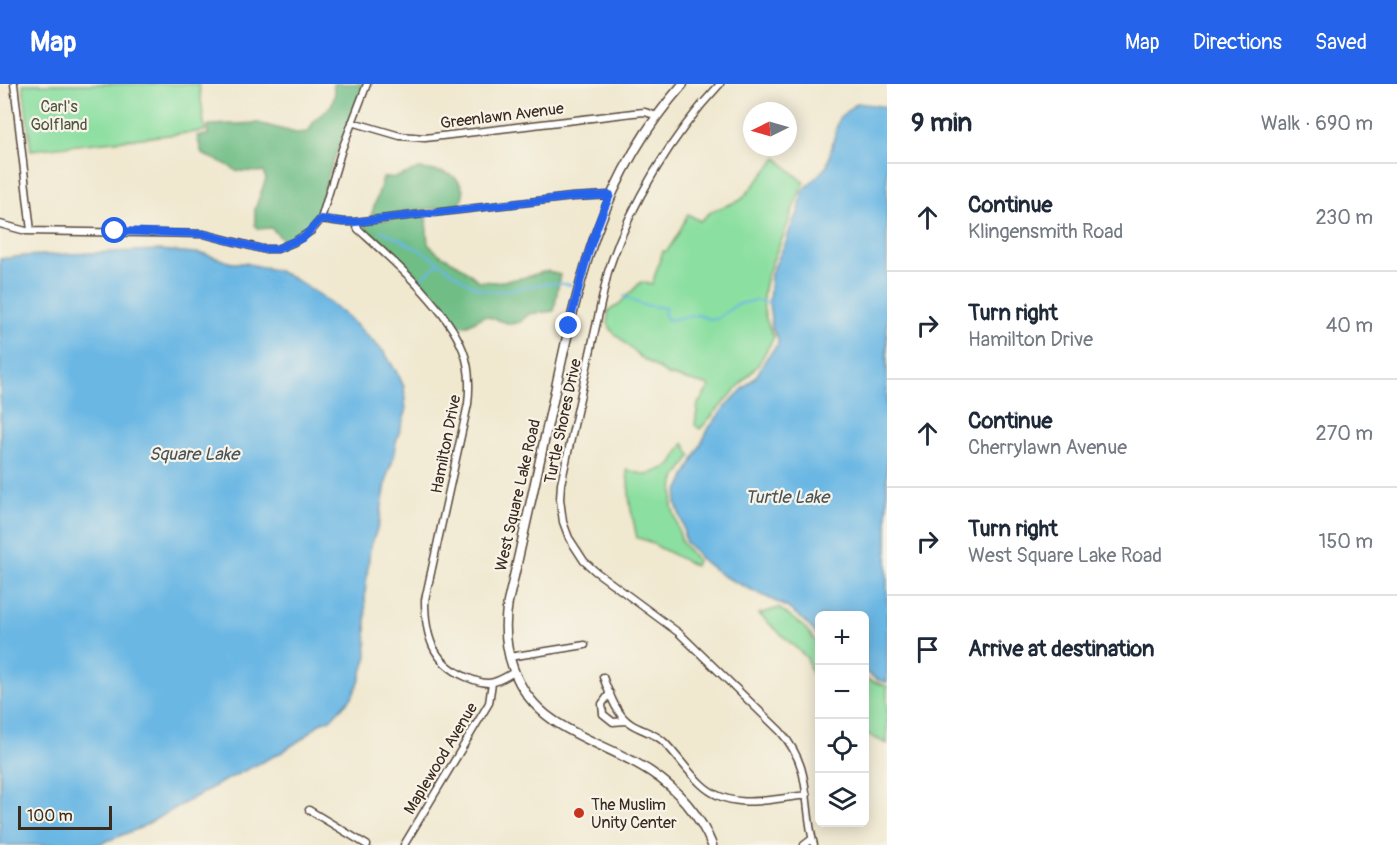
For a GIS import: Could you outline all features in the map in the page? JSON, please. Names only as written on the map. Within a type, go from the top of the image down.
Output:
[{"type":"street","points":[[14,84],[31,231]]},
{"type":"street","points":[[0,224],[13,229],[31,231],[204,234],[262,249],[277,249],[304,237],[321,219],[352,122],[367,84]]},
{"type":"street","name":"West Square Lake Road","points":[[683,84],[642,137],[610,195],[598,224],[583,270],[508,602],[505,629],[509,657],[514,672],[532,701],[552,719],[640,766],[669,786],[692,810],[712,845]]},
{"type":"street","name":"Turtle Shores Drive","points":[[720,84],[674,143],[635,206],[618,240],[608,272],[563,473],[560,509],[569,538],[588,566],[679,633],[786,738],[795,750],[801,765],[807,795],[813,842],[804,845]]},
{"type":"street","name":"Greenlawn Avenue","points":[[352,122],[400,136],[425,138],[633,113],[645,112],[657,116]]},
{"type":"street","points":[[321,219],[355,222],[572,197],[610,195]]},
{"type":"street","name":"Hamilton Drive","points":[[355,222],[358,229],[424,293],[450,326],[464,351],[469,379],[468,404],[427,587],[425,615],[431,642],[445,665],[475,681],[492,683]]},
{"type":"street","points":[[509,657],[585,645]]},
{"type":"street","points":[[492,683],[514,672]]},
{"type":"street","points":[[603,677],[626,721]]},
{"type":"street","name":"Maplewood Avenue","points":[[404,845],[489,703],[492,683]]},
{"type":"street","points":[[610,693],[602,704],[603,714],[613,722],[626,721],[660,739],[698,782],[718,796],[744,802],[807,795]]},
{"type":"street","points":[[309,810],[367,845]]},
{"type":"green space","name":"Carl's Golfland","points":[[23,84],[199,84],[205,131],[31,150]]},
{"type":"green space","points":[[333,84],[364,84],[335,156],[317,213],[302,232],[284,241],[271,228],[258,229],[255,225],[255,209],[266,179],[263,172],[236,171],[202,154],[197,136],[208,135],[207,126],[211,125],[258,123],[296,133],[308,132],[315,120],[331,106],[335,94]]},
{"type":"green space","points":[[777,158],[804,183],[770,267],[763,294],[767,322],[774,337],[758,365],[700,429],[695,425],[698,404],[710,386],[668,375],[639,356],[612,331],[608,323],[608,311],[617,306],[641,282],[652,284],[663,251],[667,251],[688,214],[700,221],[712,211],[741,200]]},
{"type":"green space","points":[[419,169],[438,171],[457,179],[463,192],[460,205],[371,216],[383,178],[397,177]]},
{"type":"green space","points":[[422,216],[426,218],[428,244],[479,281],[496,282],[547,271],[560,275],[554,311],[529,314],[520,322],[511,324],[484,316],[466,326],[455,325],[425,286],[364,225],[366,222]]},
{"type":"green space","points":[[684,443],[691,456],[674,481],[672,506],[682,543],[697,560],[695,566],[637,538],[630,505],[627,470],[647,475],[670,466]]},
{"type":"green space","points":[[779,608],[805,628],[815,640],[815,676],[811,673],[807,658],[759,614]]},
{"type":"green space","points":[[869,680],[887,686],[887,744],[869,735]]},
{"type":"water","name":"Turtle Lake","points":[[857,103],[887,107],[887,682],[869,674],[869,611],[815,611],[815,632],[785,606],[723,576],[702,560],[685,541],[676,503],[678,491],[709,428],[725,407],[757,375],[778,344],[778,338],[772,328],[769,303],[771,274],[799,212],[802,192],[827,166],[839,118]]},
{"type":"water","name":"Square Lake","points":[[160,250],[205,254],[232,263],[245,263],[278,271],[293,278],[320,295],[352,321],[384,352],[399,376],[404,387],[406,412],[388,472],[379,523],[370,549],[365,593],[367,656],[352,697],[332,718],[320,723],[305,737],[282,752],[218,784],[140,828],[97,845],[0,845],[0,259]]},
{"type":"waterway","points":[[381,230],[484,290],[505,290],[559,283],[571,285]]},
{"type":"waterway","points":[[419,280],[439,263]]},
{"type":"waterway","points":[[624,296],[642,305],[666,308],[664,313],[668,320],[698,315],[717,319],[736,305],[755,300],[769,303]]},
{"type":"place","name":"The Muslim Unity Center","points":[[579,813]]},
{"type":"route","points":[[115,231],[204,234],[246,246],[277,249],[304,237],[321,219],[355,222],[596,194],[610,195],[583,270],[569,326]]}]
